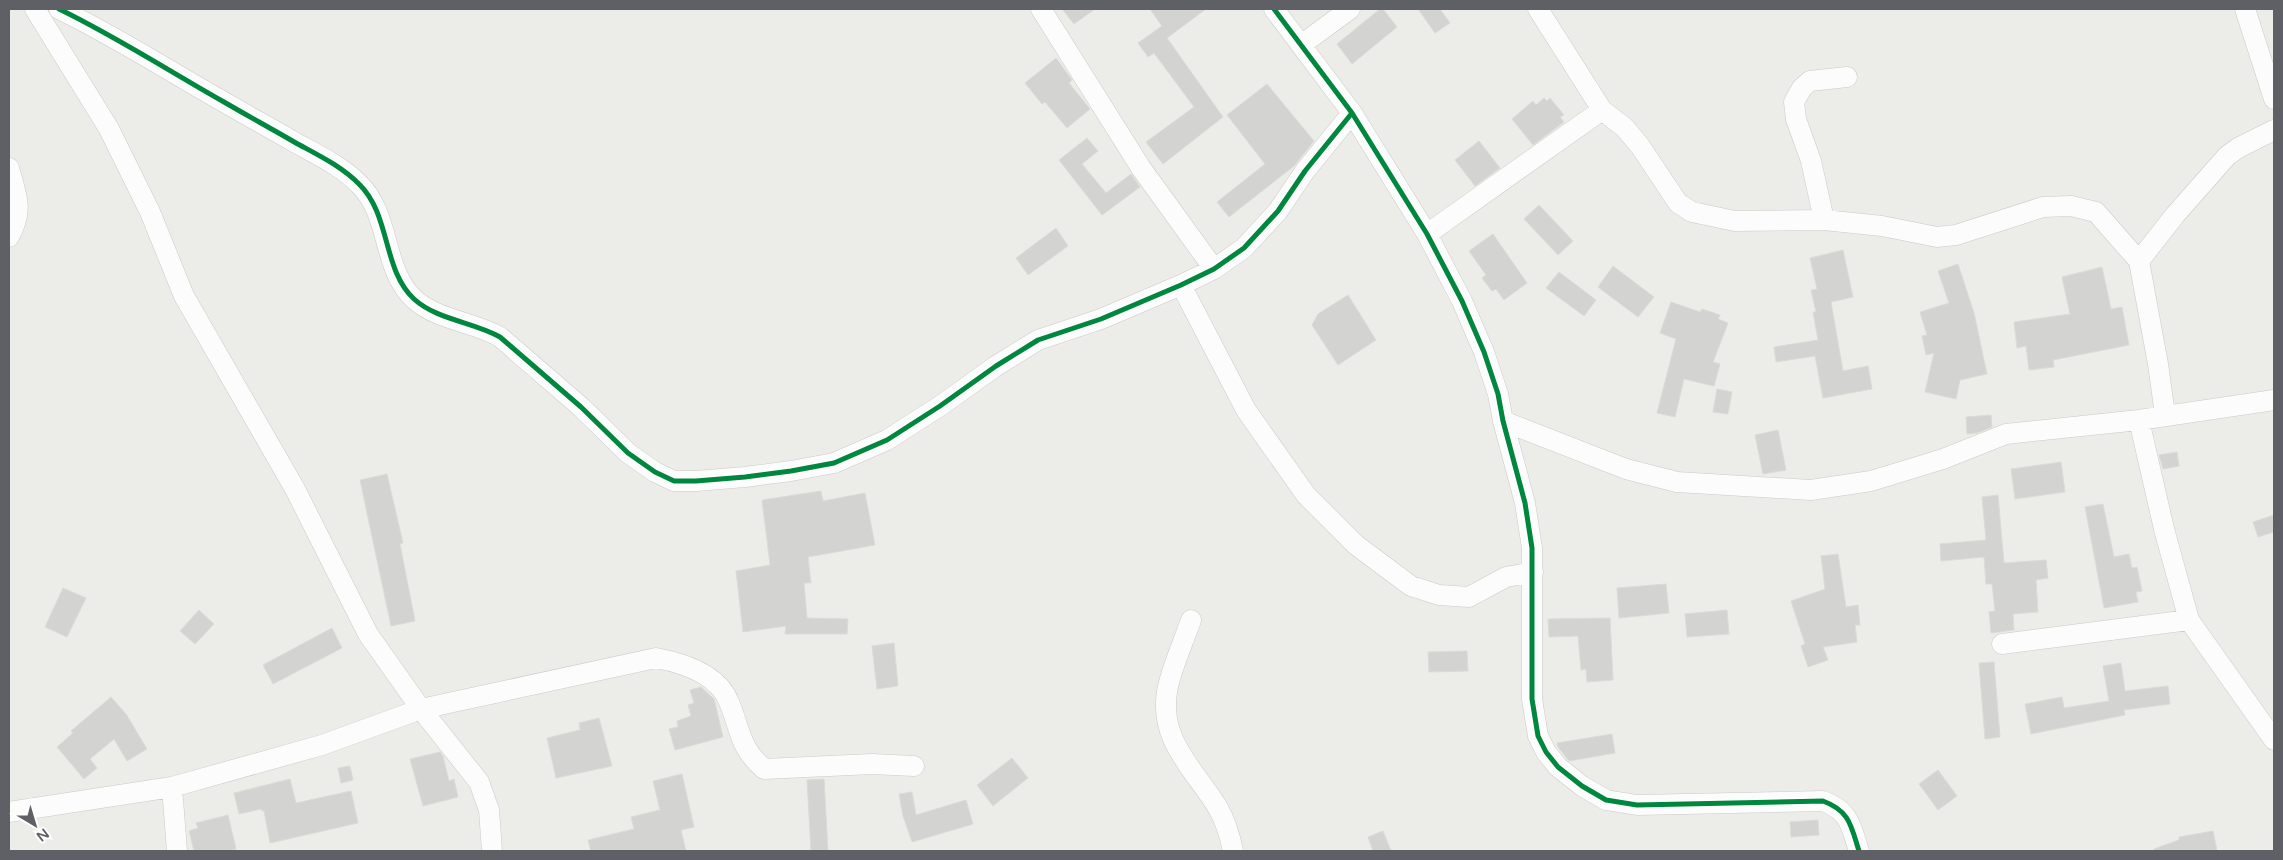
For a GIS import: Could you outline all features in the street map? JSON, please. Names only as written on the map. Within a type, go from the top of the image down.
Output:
[{"type":"street","points":[[34,9],[109,129],[150,212],[184,296],[295,489],[368,634],[421,709],[479,782],[489,810],[492,851]]},
{"type":"street","points":[[59,9],[82,20],[333,163],[359,184],[370,198],[381,222],[400,280],[415,300],[434,311],[486,329],[500,337],[581,407],[628,454],[655,472],[674,480],[696,481],[745,477],[792,472],[834,463],[888,440],[996,366],[1038,340],[1101,319],[1181,286],[1214,269],[1244,248],[1278,212],[1305,171],[1352,113]]},
{"type":"street","points":[[1041,9],[1141,168],[1214,269]]},
{"type":"street","points":[[1274,9],[1352,113],[1427,234],[1462,301],[1484,352],[1498,394],[1503,421],[1526,503],[1533,572],[1532,699],[1538,736],[1558,767],[1582,786],[1606,800],[1637,805],[1823,801],[1837,806],[1846,815],[1851,824],[1859,851]]},
{"type":"street","points":[[1301,45],[1350,9]]},
{"type":"street","points":[[1538,9],[1602,110],[1625,128],[1640,146],[1678,204],[1692,212],[1735,222],[1824,220],[1882,226],[1937,237],[1956,235],[2043,207],[2072,206],[2096,212],[2139,261],[2158,364],[2165,415]]},
{"type":"street","points":[[2245,9],[2274,99]]},
{"type":"street","points":[[1824,220],[1811,161],[1796,119],[1794,102],[1802,88],[1810,81],[1847,77]]},
{"type":"street","points":[[1427,234],[1602,110]]},
{"type":"street","points":[[2139,261],[2171,220],[2227,156],[2238,148],[2274,130]]},
{"type":"street","points":[[9,168],[20,213],[9,237]]},
{"type":"street","points":[[1181,286],[1246,410],[1306,495],[1356,545],[1411,586],[1439,596],[1469,597],[1506,577],[1533,572]]},
{"type":"street","points":[[1503,421],[1626,469],[1677,482],[1811,490],[1871,481],[1943,459],[2006,434],[2139,420],[2274,400]]},
{"type":"street","points":[[2139,420],[2164,530],[2189,620],[2274,740]]},
{"type":"street","points":[[1191,620],[1167,692],[1166,721],[1180,754],[1218,808],[1228,831],[1233,851]]},
{"type":"street","points":[[2002,644],[2189,620]]},
{"type":"street","points":[[9,812],[172,787],[322,745],[421,709],[656,658],[679,662],[718,685],[729,700],[745,749],[764,769],[872,764],[914,766]]},
{"type":"street","points":[[172,787],[177,851]]},
{"type":"building","points":[[1062,9],[1095,9],[1074,24]]},
{"type":"building","points":[[1150,9],[1206,9],[1167,38],[1223,117],[1163,164],[1146,142],[1194,107],[1154,53],[1148,57],[1138,43],[1162,26]]},
{"type":"building","points":[[1380,9],[1383,9],[1397,27],[1352,64],[1337,44]]},
{"type":"building","points":[[1418,9],[1440,9],[1450,23],[1435,33]]},
{"type":"building","points":[[1056,58],[1072,80],[1069,83],[1090,109],[1067,128],[1045,102],[1042,104],[1025,83]]},
{"type":"building","points":[[1267,84],[1314,141],[1294,166],[1229,217],[1217,202],[1265,164],[1227,115]]},
{"type":"building","points":[[1544,98],[1547,101],[1550,98],[1564,115],[1560,117],[1564,122],[1533,145],[1512,119],[1533,101],[1536,105]]},
{"type":"building","points":[[1087,138],[1098,151],[1082,164],[1106,193],[1131,174],[1140,187],[1102,215],[1059,160]]},
{"type":"building","points":[[1479,141],[1500,168],[1475,186],[1455,160]]},
{"type":"building","points":[[1539,205],[1573,241],[1558,255],[1524,219]]},
{"type":"building","points":[[1056,228],[1068,246],[1028,275],[1016,258]]},
{"type":"building","points":[[1493,234],[1527,283],[1504,300],[1496,289],[1492,291],[1482,278],[1486,275],[1469,251]]},
{"type":"building","points":[[1843,250],[1853,297],[1831,302],[1843,371],[1868,366],[1872,389],[1823,398],[1815,356],[1776,362],[1774,347],[1818,340],[1813,312],[1816,312],[1811,290],[1817,289],[1810,258]]},
{"type":"building","points":[[1958,264],[1974,313],[1987,374],[1960,380],[1956,399],[1925,392],[1934,353],[1926,355],[1922,336],[1927,335],[1920,312],[1949,303],[1938,271]]},
{"type":"building","points":[[1613,266],[1654,297],[1638,317],[1598,287]]},
{"type":"building","points":[[2102,267],[2111,309],[2122,307],[2129,345],[2053,360],[2054,367],[2029,370],[2026,346],[2017,348],[2014,322],[2070,314],[2062,277]]},
{"type":"building","points":[[1559,272],[1596,300],[1584,316],[1546,288]]},
{"type":"building","points":[[1348,295],[1376,340],[1338,365],[1312,325],[1318,314]]},
{"type":"building","points":[[1671,302],[1700,312],[1702,309],[1720,315],[1718,319],[1728,323],[1713,362],[1720,364],[1714,386],[1684,379],[1675,417],[1657,413],[1676,339],[1660,333]]},
{"type":"building","points":[[1717,389],[1732,392],[1728,414],[1713,412]]},
{"type":"building","points":[[1991,415],[1992,427],[1977,433],[1967,434],[1966,417]]},
{"type":"building","points":[[1778,430],[1786,470],[1763,474],[1755,435]]},
{"type":"building","points":[[2177,452],[2179,466],[2163,469],[2159,455]]},
{"type":"building","points":[[2061,462],[2065,492],[2015,499],[2011,469]]},
{"type":"building","points":[[387,474],[403,543],[400,544],[415,621],[391,626],[360,480]]},
{"type":"building","points":[[821,491],[823,501],[865,493],[875,545],[808,557],[811,583],[804,583],[807,618],[848,619],[847,634],[785,634],[786,626],[743,632],[736,571],[770,565],[762,500]]},
{"type":"building","points":[[1998,495],[2004,563],[2046,560],[2048,578],[2036,580],[2038,612],[2013,614],[2014,630],[1991,633],[1989,612],[1995,611],[1992,584],[1986,584],[1984,557],[1941,561],[1940,544],[1986,540],[1982,497]]},
{"type":"building","points":[[2103,504],[2114,557],[2129,554],[2132,568],[2137,567],[2142,591],[2136,592],[2138,602],[2104,608],[2085,507]]},
{"type":"building","points":[[2274,515],[2274,532],[2258,537],[2253,522]]},
{"type":"building","points":[[1838,554],[1846,607],[1858,605],[1860,625],[1855,625],[1857,642],[1823,647],[1828,660],[1808,667],[1801,646],[1805,644],[1791,601],[1825,589],[1821,556]]},
{"type":"building","points":[[1666,584],[1669,613],[1619,618],[1617,588]]},
{"type":"building","points":[[63,588],[86,598],[67,637],[45,627]]},
{"type":"building","points":[[199,610],[214,624],[195,644],[180,631]]},
{"type":"building","points":[[1727,610],[1729,634],[1687,637],[1685,614]]},
{"type":"building","points":[[1610,618],[1613,680],[1587,682],[1586,669],[1581,670],[1578,636],[1549,637],[1548,619]]},
{"type":"building","points":[[332,628],[342,648],[273,684],[263,665]]},
{"type":"building","points":[[894,643],[898,686],[877,689],[872,646]]},
{"type":"building","points":[[1467,651],[1468,671],[1429,672],[1428,652]]},
{"type":"building","points":[[1994,662],[2000,737],[1985,739],[1979,663]]},
{"type":"building","points":[[2121,663],[2125,691],[2168,686],[2170,704],[2124,710],[2125,715],[2031,734],[2025,704],[2062,697],[2064,708],[2109,701],[2103,666]]},
{"type":"building","points":[[701,687],[714,699],[723,737],[675,750],[669,729],[678,727],[677,721],[691,716],[688,705],[694,703],[690,690]]},
{"type":"building","points":[[111,697],[126,714],[147,749],[127,761],[114,739],[90,759],[97,768],[84,779],[57,747],[73,733],[71,731]]},
{"type":"building","points":[[599,718],[612,766],[556,778],[547,738],[580,730],[579,723]]},
{"type":"building","points":[[1612,734],[1615,753],[1569,761],[1557,743]]},
{"type":"building","points":[[440,752],[443,756],[449,781],[454,779],[458,797],[423,806],[410,759]]},
{"type":"building","points":[[1012,758],[1028,778],[993,806],[977,785]]},
{"type":"building","points":[[350,766],[353,780],[341,783],[338,768]]},
{"type":"building","points":[[1938,770],[1957,796],[1938,810],[1919,784]]},
{"type":"building","points":[[682,774],[694,827],[681,830],[686,851],[591,851],[588,840],[634,829],[631,817],[660,810],[653,781]]},
{"type":"building","points":[[290,779],[296,803],[351,791],[358,823],[270,843],[264,811],[261,809],[239,814],[234,793]]},
{"type":"building","points":[[824,779],[828,851],[811,851],[807,780]]},
{"type":"building","points":[[912,792],[916,815],[966,800],[973,824],[912,842],[903,816],[899,794]]},
{"type":"building","points":[[228,815],[236,849],[226,851],[194,851],[189,831],[198,828],[196,823]]},
{"type":"building","points":[[1818,820],[1819,835],[1791,837],[1790,822]]},
{"type":"building","points":[[1383,831],[1391,851],[1373,851],[1368,837]]},
{"type":"building","points":[[2213,831],[2217,851],[2154,851],[2154,849],[2179,840],[2179,837]]},
{"type":"cycle path","points":[[59,9],[121,42],[321,156],[345,172],[359,184],[377,211],[396,273],[414,299],[433,312],[500,337],[581,407],[628,453],[655,472],[674,481],[745,477],[834,463],[887,440],[940,406],[996,366],[1038,340],[1101,319],[1214,269],[1244,248],[1278,211],[1305,171],[1352,113]]},
{"type":"cycle path","points":[[1274,9],[1352,113],[1427,234],[1462,301],[1484,352],[1498,394],[1503,421],[1525,503],[1532,548],[1532,699],[1538,736],[1546,752],[1558,767],[1582,786],[1606,800],[1637,805],[1823,801],[1839,810],[1848,820],[1859,851]]}]
